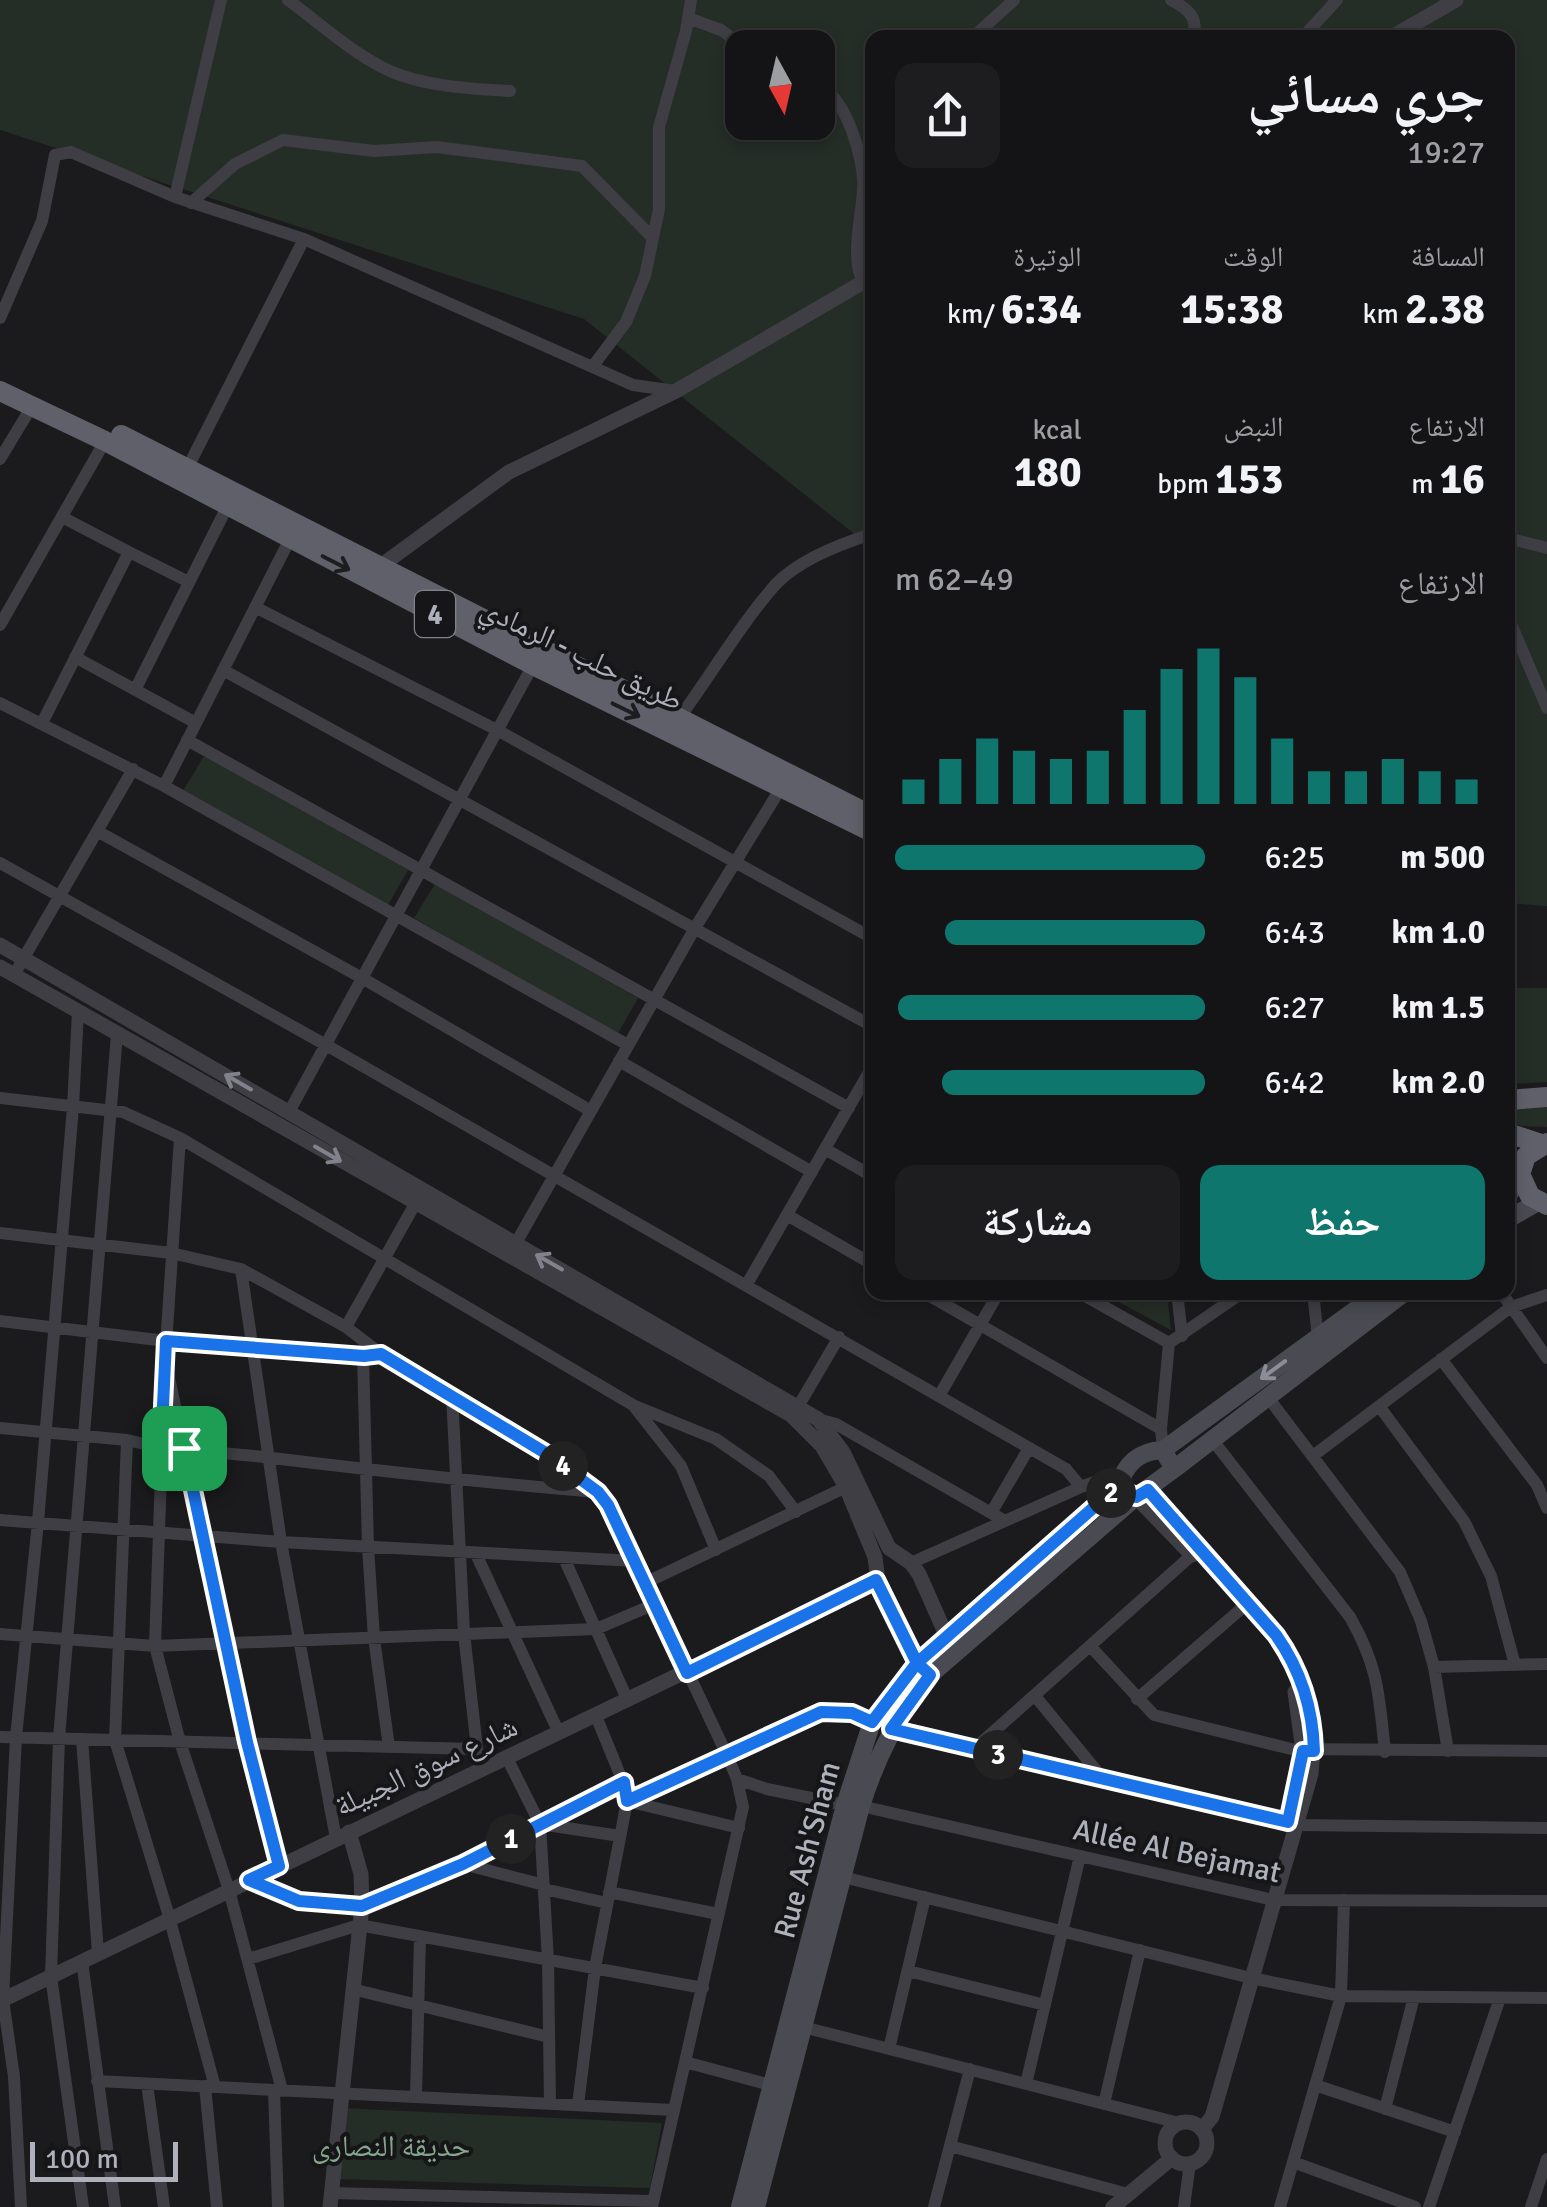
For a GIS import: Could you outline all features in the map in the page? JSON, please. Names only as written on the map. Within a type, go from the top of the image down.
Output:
[{"type":"highway","name":"طريق حلب - الرمادي","points":[[0,377],[188,467],[865,812]]},
{"type":"highway","name":"طريق حلب - الرمادي","points":[[0,391],[105,440],[226,507],[533,665],[865,828]]},
{"type":"highway","points":[[1515,1100],[1547,1098]]},
{"type":"highway","points":[[1515,1135],[1544,1144]]},
{"type":"highway","points":[[1515,1176],[1526,1156],[1544,1144]]},
{"type":"highway","points":[[1515,1179],[1543,1203]]},
{"type":"main road","points":[[1515,1216],[1543,1203]]},
{"type":"main road","points":[[1369,1300],[1164,1450],[1174,1468],[1394,1300]]},
{"type":"main road","name":"Rue Ash'Sham","points":[[952,1646],[1120,1483],[1131,1461],[1145,1452],[1164,1450]]},
{"type":"main road","name":"Rue Ash'Sham","points":[[740,2207],[853,1806],[872,1722],[924,1669],[1174,1468]]},
{"type":"main road","points":[[1120,1483],[1142,1494]]},
{"type":"main road","name":"Rue Ash'Sham","points":[[756,2207],[843,1877],[853,1806],[924,1669]]},
{"type":"street","points":[[175,198],[221,0]]},
{"type":"street","points":[[288,0],[379,65],[400,75],[452,87],[510,91]]},
{"type":"street","points":[[593,366],[626,322],[646,276],[659,209],[659,127],[690,0]]},
{"type":"street","points":[[981,30],[1014,0]]},
{"type":"street","points":[[1171,0],[1194,18],[1193,30]]},
{"type":"street","points":[[1309,30],[1337,0]]},
{"type":"street","points":[[1404,30],[1456,0]]},
{"type":"street","points":[[688,18],[725,33]]},
{"type":"street","points":[[835,98],[850,124],[864,182],[858,264],[865,273]]},
{"type":"street","points":[[192,203],[235,164],[284,140],[374,151],[437,147],[582,166],[653,238]]},
{"type":"street","points":[[0,318],[42,221],[55,156],[71,152],[175,198],[304,239],[633,385],[676,391]]},
{"type":"street","points":[[188,467],[304,239]]},
{"type":"street","points":[[382,565],[509,472],[676,391],[865,282]]},
{"type":"street","points":[[0,459],[32,406]]},
{"type":"street","points":[[0,625],[105,440]]},
{"type":"street","points":[[135,690],[226,507]]},
{"type":"street","points":[[62,517],[189,582]]},
{"type":"street","points":[[680,718],[778,582],[809,561],[865,536]]},
{"type":"street","points":[[164,786],[290,539]]},
{"type":"street","points":[[1515,540],[1547,548]]},
{"type":"street","points":[[42,723],[129,552]]},
{"type":"street","points":[[255,607],[498,730],[865,934]]},
{"type":"street","points":[[1515,634],[1547,708]]},
{"type":"street","points":[[75,657],[196,723]]},
{"type":"street","points":[[289,1112],[533,665]]},
{"type":"street","points":[[223,670],[865,1022]]},
{"type":"street","points":[[0,705],[164,786],[628,1045]]},
{"type":"street","points":[[188,740],[849,1108]]},
{"type":"street","points":[[132,769],[23,958],[7,971],[791,1415],[822,1446],[846,1487],[875,1557],[876,1574],[924,1669]]},
{"type":"street","points":[[516,1243],[695,928],[782,786]]},
{"type":"street","points":[[96,831],[362,978],[591,1112]]},
{"type":"street","points":[[0,863],[747,1284],[1066,1469],[1081,1487]]},
{"type":"street","points":[[0,944],[818,1419],[843,1452],[890,1548],[905,1560],[952,1646]]},
{"type":"street","points":[[21,2207],[14,2077],[2,2000],[16,1737],[74,1106],[78,1012]]},
{"type":"street","points":[[83,2207],[51,1976],[60,1738],[117,1034]]},
{"type":"street","points":[[619,1061],[812,1172]]},
{"type":"street","points":[[747,1284],[865,1079]]},
{"type":"street","points":[[0,1098],[123,1112],[180,1138],[633,1405],[716,1439],[769,1476],[796,1512]]},
{"type":"street","points":[[180,1138],[165,1359],[156,1646],[180,1742],[230,1890],[278,2090],[278,2207]]},
{"type":"street","points":[[825,1149],[865,1172]]},
{"type":"street","points":[[346,1328],[416,1204]]},
{"type":"street","points":[[787,1215],[865,1260]]},
{"type":"street","points":[[0,1233],[172,1252],[241,1268],[346,1328],[381,1354],[544,1452],[598,1492],[608,1505],[726,1753],[743,1807],[652,2204],[330,2200],[362,1906],[361,1874],[342,1836],[318,1746],[281,1542],[241,1268]]},
{"type":"street","points":[[1314,1455],[1511,1307],[1547,1295]]},
{"type":"street","points":[[936,1300],[1161,1429]]},
{"type":"street","points":[[940,1396],[996,1300]]},
{"type":"street","points":[[1094,1300],[1176,1340]]},
{"type":"street","points":[[1164,1450],[1161,1429],[1176,1340],[1178,1300]]},
{"type":"street","points":[[1176,1340],[1231,1300]]},
{"type":"street","points":[[1314,1300],[1318,1338]]},
{"type":"street","points":[[1506,1300],[1547,1358]]},
{"type":"street","points":[[0,1321],[166,1341],[364,1356],[381,1354]]},
{"type":"street","points":[[799,1405],[839,1338]]},
{"type":"street","points":[[364,1356],[368,1548],[374,1638],[389,1747]]},
{"type":"street","points":[[165,1359],[247,1742],[279,1866]]},
{"type":"street","points":[[1441,1360],[1537,1485],[1547,1508]]},
{"type":"street","points":[[452,1396],[464,1633],[477,1749],[483,1769]]},
{"type":"street","points":[[1266,1396],[1400,1572],[1421,1621],[1434,1667],[1448,1751]]},
{"type":"street","points":[[633,1405],[681,1466],[716,1550]]},
{"type":"street","points":[[1378,1406],[1464,1521],[1490,1576],[1515,1665]]},
{"type":"street","points":[[818,1419],[836,1424],[1005,1521]]},
{"type":"street","points":[[0,1428],[458,1481],[598,1492]]},
{"type":"street","points":[[1210,1438],[1350,1617],[1366,1644],[1376,1671],[1385,1752]]},
{"type":"street","points":[[127,1440],[115,1740],[169,1919],[210,2087],[216,2207]]},
{"type":"street","points":[[991,1513],[1029,1448]]},
{"type":"street","points":[[905,1560],[1108,1477],[1120,1483]]},
{"type":"street","points":[[645,1583],[846,1487]]},
{"type":"street","points":[[1142,1494],[1270,1641],[1287,1672],[1308,1751]]},
{"type":"street","points":[[1142,1494],[1284,1648],[1302,1685],[1311,1719],[1308,1751],[1292,1823],[1276,1868],[1273,1900],[1212,2117],[1202,2129]]},
{"type":"street","points":[[0,1520],[368,1548],[635,1562]]},
{"type":"street","points":[[476,1554],[559,1733]]},
{"type":"street","points":[[974,1749],[1192,1555]]},
{"type":"street","points":[[564,1558],[628,1701]]},
{"type":"street","name":"شارع سوق الجبيلة","points":[[2,2000],[687,1673],[905,1560]]},
{"type":"street","points":[[0,1634],[156,1646],[596,1629],[655,1604]]},
{"type":"street","points":[[1137,1699],[1241,1609]]},
{"type":"street","points":[[1091,1647],[1137,1699],[1160,1718],[1308,1751],[1547,1751]]},
{"type":"street","points":[[1434,1667],[1547,1664]]},
{"type":"street","points":[[1034,1696],[1105,1780]]},
{"type":"street","points":[[627,1801],[821,1712],[852,1713],[872,1722]]},
{"type":"street","points":[[578,2105],[595,1968],[627,1801],[624,1782],[596,1716]]},
{"type":"street","points":[[891,1729],[1292,1823],[1547,1828]]},
{"type":"street","points":[[0,1737],[477,1749]]},
{"type":"street","points":[[82,1739],[98,1953]]},
{"type":"street","points":[[508,1758],[540,1824],[548,1960],[550,2104]]},
{"type":"street","name":"Allée Al Bejamat","points":[[737,1779],[767,1789],[1273,1900],[1547,1901]]},
{"type":"street","points":[[249,1880],[299,1901],[362,1906],[463,1864],[624,1782]]},
{"type":"street","points":[[627,1801],[739,1828]]},
{"type":"street","points":[[540,1824],[620,1836]]},
{"type":"street","points":[[1026,2084],[1080,1856]]},
{"type":"street","points":[[463,1864],[544,1887],[718,1914]]},
{"type":"street","points":[[843,1877],[1251,1978],[1341,1996],[1547,1998]]},
{"type":"street","points":[[890,2049],[925,1897]]},
{"type":"street","points":[[1280,2207],[1341,1996],[1344,1900]]},
{"type":"street","points":[[248,1959],[359,1926],[703,1988]]},
{"type":"street","points":[[416,2097],[420,1936]]},
{"type":"street","points":[[1104,2104],[1140,1950]]},
{"type":"street","points":[[82,1961],[114,2207]]},
{"type":"street","points":[[908,1971],[1044,2006]]},
{"type":"street","points":[[352,1989],[549,2037]]},
{"type":"street","points":[[1386,2109],[1414,1997]]},
{"type":"street","points":[[1430,2207],[1500,1998]]},
{"type":"street","points":[[803,2027],[1179,2123],[1192,2122],[1202,2129],[1207,2146],[1201,2158],[1190,2163],[1172,2158]]},
{"type":"street","points":[[685,2062],[774,2086]]},
{"type":"street","points":[[934,2207],[970,2069]]},
{"type":"street","points":[[97,2081],[673,2110]]},
{"type":"street","points":[[147,2084],[164,2207]]},
{"type":"street","points":[[1315,2086],[1454,2132]]},
{"type":"street","points":[[1172,2158],[1166,2138],[1179,2123]]},
{"type":"street","points":[[950,2146],[1128,2194]]},
{"type":"street","points":[[1114,2207],[1172,2158]]},
{"type":"street","points":[[1531,2207],[1547,2160]]},
{"type":"street","points":[[1293,2162],[1415,2207]]},
{"type":"street","points":[[1184,2207],[1190,2163]]},
{"type":"green space","points":[[0,0],[1547,0],[1547,906],[1515,904],[1515,30],[865,30],[865,542],[584,319],[0,130]]},
{"type":"green space","points":[[204,756],[408,870],[387,907],[183,791]]},
{"type":"green space","points":[[435,884],[638,998],[617,1035],[414,918]]},
{"type":"green space","points":[[1515,988],[1547,988],[1547,1082],[1515,1084]]},
{"type":"green space","points":[[1547,1104],[1547,1127],[1515,1124],[1515,1106]]},
{"type":"green space","points":[[1115,1300],[1168,1300],[1171,1330]]},
{"type":"green space","name":"حديقة النصارى","points":[[341,2108],[662,2123],[650,2188],[338,2179]]},
{"type":"route","points":[[184,1448],[161,1449],[166,1341],[364,1356],[381,1354],[544,1452],[598,1492],[608,1505],[687,1673],[876,1580],[917,1663],[930,1675],[891,1729],[1288,1822],[1303,1751],[1314,1751],[1302,1685],[1276,1635],[1148,1490],[1136,1497],[1118,1486],[917,1663],[872,1722],[852,1713],[821,1712],[627,1801],[624,1782],[463,1864],[362,1906],[299,1901],[249,1880],[279,1866],[247,1742],[184,1448]]}]
